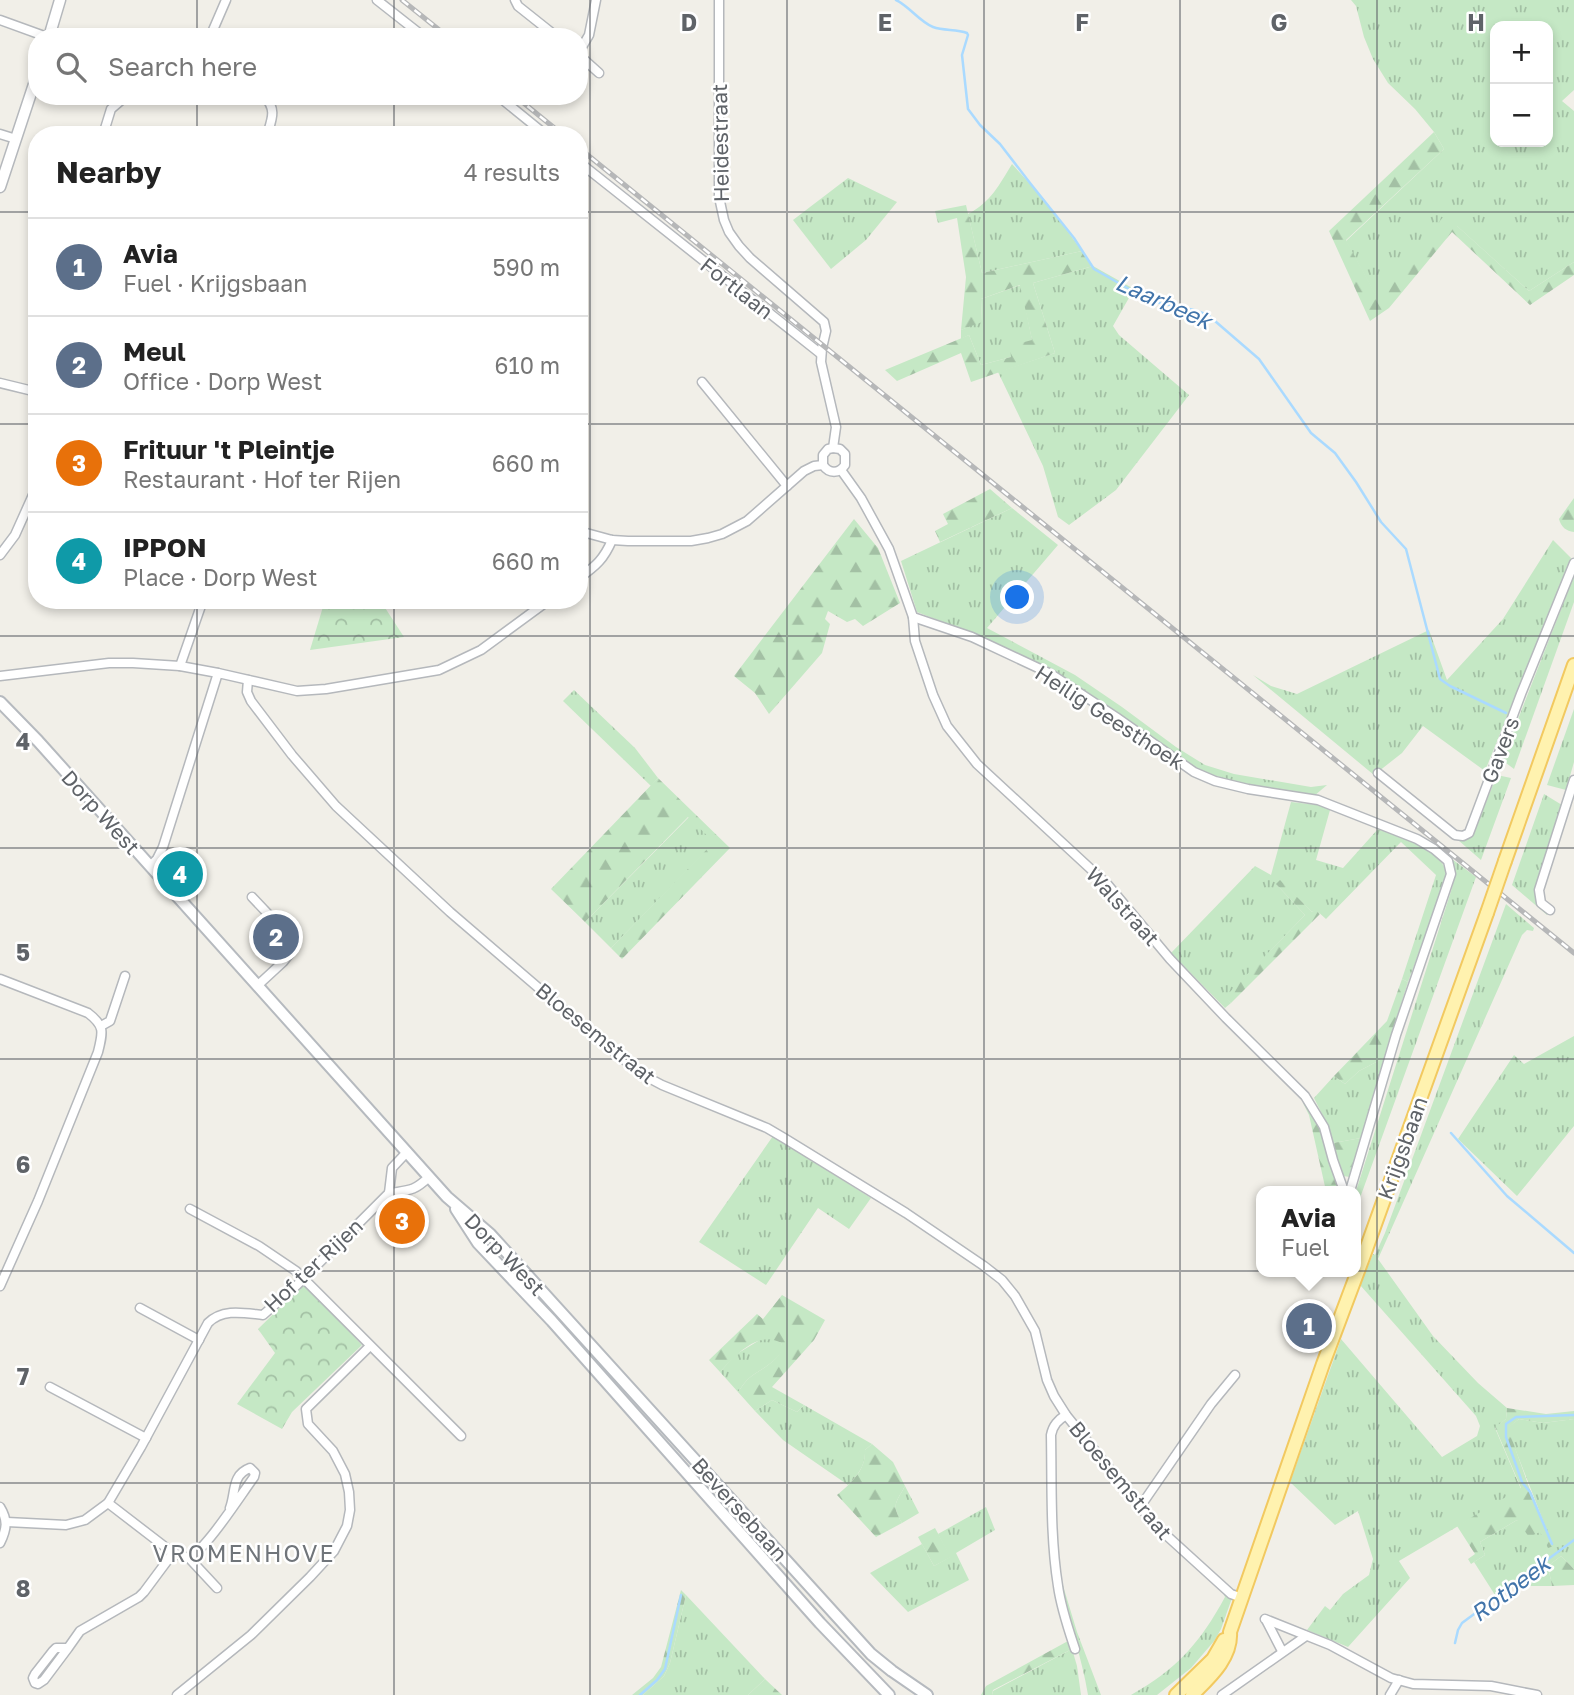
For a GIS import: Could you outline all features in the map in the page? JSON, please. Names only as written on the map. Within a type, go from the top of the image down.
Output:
[{"type":"main road","name":"Krijgsbaan","points":[[1361,1263],[1574,665]]},
{"type":"main road","name":"Dorp West","points":[[0,702],[162,878],[447,1197],[491,1234],[562,1312]]},
{"type":"main road","name":"Dorp West","points":[[447,1197],[478,1243],[552,1321]]},
{"type":"main road","name":"Krijgsbaan","points":[[1176,1695],[1213,1659],[1230,1632],[1356,1277]]},
{"type":"main road","name":"Beversebaan","points":[[562,1312],[871,1654],[927,1695]]},
{"type":"main road","name":"Beversebaan","points":[[552,1321],[836,1640],[889,1695]]},
{"type":"main road","name":"Krijgsbaan","points":[[1192,1695],[1223,1662],[1231,1640],[1230,1632]]},
{"type":"street","points":[[51,28],[60,0]]},
{"type":"street","points":[[214,28],[226,0]]},
{"type":"street","points":[[377,0],[413,28]]},
{"type":"street","points":[[515,0],[518,6],[546,28]]},
{"type":"street","points":[[588,38],[596,0]]},
{"type":"street","name":"Heidestraat","points":[[719,0],[719,197],[724,220],[729,232],[750,258],[824,322],[826,327],[821,354]]},
{"type":"street","points":[[0,20],[28,30]]},
{"type":"street","points":[[588,62],[599,73]]},
{"type":"street","points":[[0,187],[28,102]]},
{"type":"street","points":[[106,126],[111,109],[115,105]]},
{"type":"street","points":[[270,126],[273,116],[271,105]]},
{"type":"street","points":[[509,105],[535,126]]},
{"type":"street","points":[[0,134],[16,139]]},
{"type":"street","name":"Fortlaan","points":[[588,169],[821,354]]},
{"type":"street","points":[[821,354],[836,427],[833,447]]},
{"type":"street","points":[[702,382],[786,486]]},
{"type":"street","points":[[0,383],[28,390]]},
{"type":"street","points":[[833,447],[845,454],[845,465],[841,470],[832,472],[825,469],[822,455],[833,447]]},
{"type":"street","points":[[588,533],[612,540],[691,541],[722,534],[747,521],[804,471],[823,465]]},
{"type":"street","points":[[841,470],[862,498],[878,527],[913,617]]},
{"type":"street","points":[[0,555],[15,535],[28,506]]},
{"type":"street","points":[[588,572],[606,555],[612,540]]},
{"type":"street","name":"Gavers","points":[[1378,773],[1455,835],[1463,836],[1469,833],[1574,563]]},
{"type":"street","points":[[180,666],[200,609]]},
{"type":"street","points":[[0,676],[109,663],[180,666],[297,691],[326,689],[439,670],[481,650],[537,609]]},
{"type":"street","name":"Heilig Geesthoek","points":[[913,617],[972,637],[1051,674],[1194,772],[1248,789],[1318,800],[1417,839],[1448,861],[1451,874],[1396,1035],[1351,1186]]},
{"type":"street","name":"Walstraat","points":[[913,617],[915,641],[933,695],[947,726],[962,747],[1108,885],[1170,959],[1305,1096],[1324,1127],[1342,1186]]},
{"type":"street","points":[[150,866],[158,859],[163,847],[218,673]]},
{"type":"street","name":"Bloesemstraat","points":[[248,680],[247,692],[251,701],[292,755],[336,806],[450,912],[604,1044],[645,1076],[662,1085],[767,1128],[784,1138],[906,1213],[1002,1280],[1015,1296],[1035,1331],[1047,1380],[1066,1415],[1166,1536],[1231,1594],[1242,1598]]},
{"type":"street","points":[[1550,910],[1541,903],[1539,890],[1574,780]]},
{"type":"street","points":[[252,897],[288,935],[292,946],[283,962],[257,986]]},
{"type":"street","points":[[101,1027],[110,1021],[125,976]]},
{"type":"street","points":[[0,979],[88,1013],[96,1019],[102,1034],[98,1052],[38,1201],[0,1286]]},
{"type":"street","name":"Hof ter Rijen","points":[[7,1522],[66,1525],[85,1520],[108,1503],[208,1323],[219,1314],[233,1312],[263,1315],[389,1193],[392,1168],[407,1152]]},
{"type":"street","name":"Hof ter Rijen","points":[[389,1193],[417,1188],[429,1177]]},
{"type":"street","points":[[190,1209],[296,1270],[461,1436]]},
{"type":"street","points":[[140,1308],[199,1340]]},
{"type":"street","points":[[177,1695],[251,1635],[334,1551],[347,1526],[349,1492],[345,1474],[334,1451],[308,1424],[306,1409],[370,1346]]},
{"type":"street","points":[[1140,1507],[1211,1404],[1236,1375]]},
{"type":"street","points":[[50,1387],[146,1438]]},
{"type":"street","name":"Bloesemstraat","points":[[1066,1415],[1052,1428],[1051,1435],[1054,1557],[1064,1618],[1075,1648]]},
{"type":"street","points":[[189,1558],[201,1548],[254,1477],[256,1473],[252,1469],[243,1471],[236,1480],[230,1508]]},
{"type":"street","points":[[108,1503],[173,1553],[189,1558],[218,1588]]},
{"type":"street","points":[[0,1507],[7,1522],[0,1543]]},
{"type":"street","points":[[68,1648],[56,1648],[53,1651],[35,1674],[35,1683],[44,1681],[68,1648],[80,1631],[139,1597],[173,1553]]},
{"type":"street","points":[[1282,1651],[1265,1619],[1330,1645],[1391,1678],[1413,1684],[1491,1686],[1537,1695]]},
{"type":"street","points":[[1222,1695],[1306,1636]]},
{"type":"street","points":[[1390,1695],[1399,1680]]},
{"type":"green space","points":[[1351,0],[1574,0],[1574,90],[1562,101],[1574,111],[1574,262],[1529,291],[1457,226],[1376,296],[1346,241],[1444,149],[1415,109],[1388,83],[1373,59],[1356,6]]},
{"type":"green space","points":[[1434,132],[1444,149],[1346,240],[1376,295],[1445,215],[1529,291],[1574,262],[1574,275],[1530,305],[1452,232],[1389,308],[1370,321],[1329,231]]},
{"type":"green space","points":[[1012,164],[1044,199],[1082,251],[982,273],[968,214],[989,198]]},
{"type":"green space","points":[[848,178],[897,202],[866,240],[831,269],[793,220]]},
{"type":"green space","points":[[966,205],[982,273],[1082,251],[1093,266],[1033,283],[1055,353],[971,382],[961,353],[897,381],[885,370],[969,335],[981,365],[1011,357],[1010,346],[1032,340],[1020,285],[981,299],[982,322],[961,330],[966,277],[957,218],[938,223],[935,211]]},
{"type":"green space","points":[[1093,266],[1134,289],[1113,326],[1119,335],[1189,395],[1116,490],[1069,525],[1058,517],[1043,466],[998,372],[1055,353],[1033,283]]},
{"type":"green space","points":[[1021,285],[1032,340],[1011,357],[981,365],[969,335],[961,339],[961,330],[982,321],[981,299]]},
{"type":"green space","points":[[990,489],[1012,508],[940,542],[935,531],[948,524],[943,514]]},
{"type":"green space","points":[[1574,498],[1574,532],[1564,528],[1559,519]]},
{"type":"green space","points":[[1012,508],[1058,545],[987,628],[1075,675],[1205,765],[1234,774],[1311,787],[1327,785],[1314,796],[1237,782],[1192,767],[1108,705],[1073,683],[1004,647],[917,612],[901,561]]},
{"type":"green space","points":[[854,519],[878,548],[900,603],[863,626],[855,619],[847,622],[828,611],[825,619],[830,624],[822,653],[769,714],[755,693],[734,676]]},
{"type":"green space","points":[[1553,540],[1571,558],[1485,771],[1423,726],[1402,753],[1374,775],[1253,675],[1271,686],[1297,694],[1429,630],[1447,680],[1503,619]]},
{"type":"green space","points":[[1574,576],[1574,602],[1514,769],[1502,760]]},
{"type":"green space","points":[[322,609],[386,609],[404,637],[310,650]]},
{"type":"green space","points":[[574,690],[635,748],[658,778],[651,786],[563,701]]},
{"type":"green space","points":[[1574,709],[1574,762],[1566,790],[1547,785]]},
{"type":"green space","points":[[1497,775],[1511,778],[1481,860],[1458,840],[1467,840],[1473,834]]},
{"type":"green space","points":[[658,778],[730,848],[622,959],[611,948],[714,842],[688,817],[585,922],[551,889]]},
{"type":"green space","points":[[1544,794],[1562,805],[1535,890],[1538,903],[1549,911],[1547,915],[1512,885]]},
{"type":"green space","points":[[1291,802],[1318,805],[1330,810],[1316,860],[1343,868],[1378,829],[1418,845],[1437,857],[1446,873],[1444,884],[1408,982],[1402,979],[1436,875],[1401,842],[1326,919],[1316,910],[1312,912],[1280,881],[1277,885],[1305,915],[1226,997],[1231,1003],[1225,1008],[1171,953],[1255,866],[1271,875]]},
{"type":"green space","points":[[689,817],[715,842],[611,948],[585,922]]},
{"type":"green space","points":[[1452,859],[1476,877],[1361,1195],[1361,1186],[1358,1186],[1455,875]]},
{"type":"green space","points":[[1280,880],[1312,912],[1316,909],[1320,914],[1231,1003],[1225,997],[1305,915],[1276,884]]},
{"type":"green space","points":[[1506,904],[1534,928],[1533,931],[1527,930],[1522,935],[1378,1259],[1433,1336],[1478,1383],[1507,1408],[1506,1419],[1495,1428],[1521,1489],[1399,1561],[1410,1578],[1348,1647],[1307,1630],[1325,1606],[1330,1610],[1343,1594],[1369,1575],[1373,1559],[1358,1511],[1335,1525],[1290,1482],[1341,1339],[1442,1457],[1477,1436],[1480,1426],[1476,1416],[1360,1285],[1385,1233]]},
{"type":"green space","points":[[1402,979],[1408,982],[1384,1058],[1359,1071],[1345,1084],[1334,1076],[1387,1021]]},
{"type":"green space","points":[[1574,1036],[1574,1126],[1517,1196],[1458,1139],[1514,1055],[1524,1064]]},
{"type":"green space","points":[[1384,1058],[1361,1138],[1333,1143],[1314,1098],[1334,1076],[1345,1084],[1359,1071]]},
{"type":"green space","points":[[1303,1103],[1308,1105],[1319,1124],[1337,1186],[1325,1186],[1309,1115]]},
{"type":"green space","points":[[773,1136],[871,1198],[849,1229],[818,1208],[766,1285],[699,1242]]},
{"type":"green space","points":[[1361,1138],[1352,1174],[1350,1177],[1343,1176],[1333,1143]]},
{"type":"green space","points":[[304,1284],[362,1345],[292,1412],[282,1429],[237,1404],[275,1353],[258,1329]]},
{"type":"green space","points":[[782,1295],[825,1320],[814,1340],[772,1387],[804,1405],[797,1412],[772,1400],[755,1411],[738,1392],[749,1378],[777,1357],[782,1349],[781,1343],[772,1340],[755,1342],[720,1372],[709,1360],[757,1314],[763,1319]]},
{"type":"green space","points":[[763,1338],[775,1339],[781,1343],[783,1349],[774,1361],[749,1378],[738,1392],[720,1372],[735,1355]]},
{"type":"green space","points":[[772,1400],[797,1412],[804,1405],[872,1444],[865,1450],[861,1469],[848,1485],[783,1440],[755,1411]]},
{"type":"green space","points":[[1507,1408],[1546,1414],[1574,1411],[1574,1419],[1543,1423],[1519,1419],[1508,1428],[1554,1546],[1548,1548],[1540,1532],[1529,1537],[1517,1520],[1480,1542],[1485,1555],[1471,1564],[1468,1559],[1475,1554],[1457,1526],[1521,1488],[1495,1427],[1506,1419]]},
{"type":"green space","points":[[1519,1419],[1543,1423],[1574,1419],[1574,1569],[1561,1556],[1548,1566],[1552,1586],[1513,1586],[1511,1583],[1495,1595],[1474,1562],[1485,1555],[1480,1542],[1517,1520],[1540,1531],[1553,1546],[1507,1428]]},
{"type":"green space","points":[[872,1444],[893,1462],[905,1486],[896,1504],[902,1523],[876,1537],[837,1495],[857,1476],[863,1464],[865,1450]]},
{"type":"green space","points":[[905,1486],[919,1513],[902,1523],[896,1504]]},
{"type":"green space","points":[[986,1507],[995,1530],[956,1553],[969,1580],[908,1612],[870,1573],[922,1544],[934,1566],[950,1557],[938,1534]]},
{"type":"green space","points":[[935,1528],[951,1557],[934,1566],[918,1537]]},
{"type":"green space","points":[[1561,1556],[1574,1569],[1574,1585],[1552,1586],[1548,1566]]},
{"type":"green space","points":[[1061,1579],[1077,1632],[1101,1695],[1088,1695]]},
{"type":"green space","points":[[681,1590],[686,1595],[670,1663],[664,1676],[643,1695],[632,1695],[653,1678],[661,1667]]},
{"type":"green space","points":[[1226,1594],[1232,1598],[1221,1629],[1191,1668],[1157,1695],[1131,1695],[1162,1675],[1186,1653],[1206,1628]]},
{"type":"green space","points":[[686,1595],[765,1679],[748,1695],[643,1695],[664,1676],[670,1663]]},
{"type":"green space","points":[[1068,1641],[1072,1649],[993,1690],[992,1695],[981,1695],[986,1686]]},
{"type":"green space","points":[[1072,1649],[1081,1695],[992,1695],[993,1691]]},
{"type":"green space","points":[[765,1679],[782,1695],[748,1695]]},
{"type":"waterway","name":"Laarbeek","points":[[896,0],[933,27],[967,33],[962,55],[968,109],[1000,144],[1074,238],[1094,269],[1136,293],[1160,303],[1208,315],[1259,359],[1311,433],[1335,453],[1381,522],[1406,549],[1440,679],[1506,713]]},
{"type":"waterway","points":[[1451,1133],[1507,1196],[1574,1253]]},
{"type":"waterway","points":[[1552,1544],[1530,1492],[1522,1482],[1506,1437],[1506,1424],[1516,1417],[1574,1415]]},
{"type":"waterway","name":"Rotbeek","points":[[1455,1643],[1462,1623],[1574,1540]]},
{"type":"waterway","points":[[640,1695],[665,1669],[681,1595]]},
{"type":"railway","points":[[402,0],[437,28]]},
{"type":"railway","points":[[526,105],[552,126]]},
{"type":"railway","points":[[588,155],[1574,953]]},
{"type":"place","name":"IPPON","points":[[180,874]]},
{"type":"place","name":"Meul","points":[[276,937]]},
{"type":"place","name":"Frituur 't Pleintje","points":[[402,1221]]},
{"type":"place","name":"Avia","points":[[1309,1326]]},
{"type":"district","name":"VROMENHOVE","points":[[244,1553]]}]
